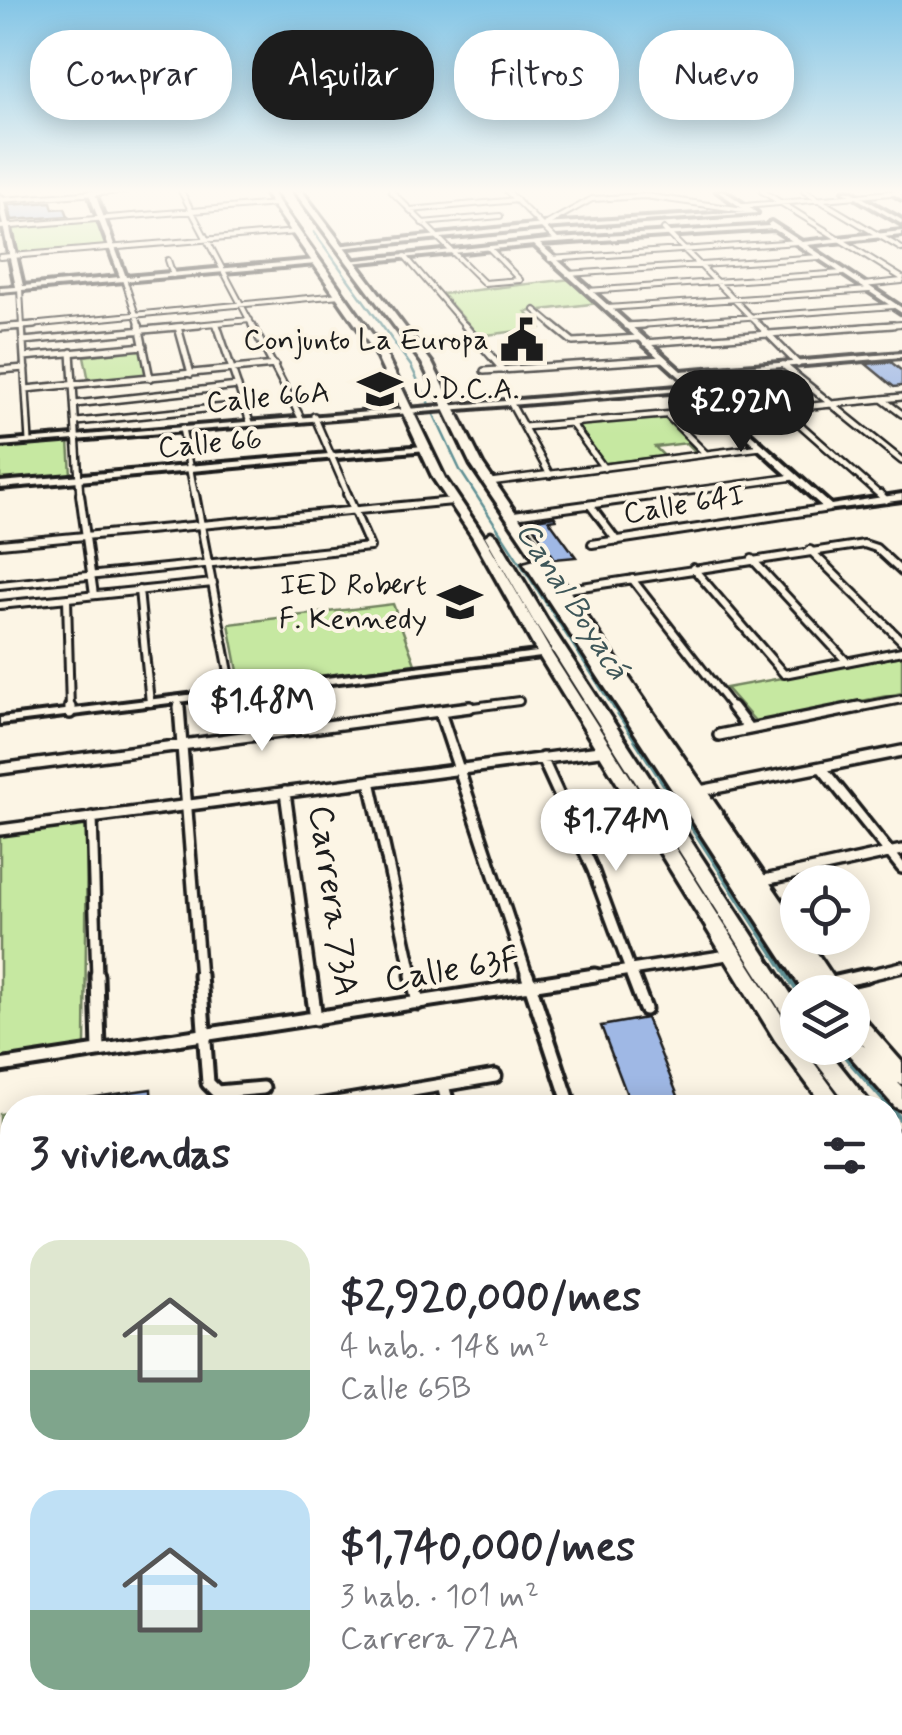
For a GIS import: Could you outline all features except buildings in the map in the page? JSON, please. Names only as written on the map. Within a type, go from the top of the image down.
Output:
[{"type":"highway","points":[[326,272],[379,351],[514,515],[531,552],[605,679],[814,975]]},
{"type":"highway","points":[[329,272],[400,366],[468,469],[562,590],[760,881],[816,975]]},
{"type":"highway","points":[[352,272],[428,363],[424,448],[453,500],[661,806],[780,993]]},
{"type":"highway","points":[[358,272],[387,316]]},
{"type":"highway","points":[[427,406],[448,473],[497,545],[508,577],[546,654],[782,1035],[828,1095]]},
{"type":"highway","points":[[478,536],[497,545]]},
{"type":"highway","points":[[605,679],[629,689]]},
{"type":"highway","points":[[633,790],[661,806]]},
{"type":"highway","points":[[694,857],[697,893]]},
{"type":"highway","points":[[870,1037],[902,1076]]},
{"type":"highway","points":[[829,1065],[853,1095]]},
{"type":"highway","points":[[869,1065],[897,1095]]},
{"type":"street","points":[[16,272],[30,441]]},
{"type":"street","points":[[121,272],[137,315],[150,378]]},
{"type":"street","points":[[0,290],[204,272]]},
{"type":"street","points":[[225,272],[301,418]]},
{"type":"street","points":[[419,272],[503,370]]},
{"type":"street","points":[[474,272],[488,284],[520,280]]},
{"type":"street","points":[[512,272],[520,280]]},
{"type":"street","points":[[566,272],[829,508]]},
{"type":"street","points":[[568,274],[598,272]]},
{"type":"street","points":[[707,272],[798,364]]},
{"type":"street","points":[[587,291],[844,272],[902,311]]},
{"type":"street","points":[[607,308],[866,288],[902,279]]},
{"type":"street","points":[[0,328],[340,296]]},
{"type":"street","points":[[626,326],[894,306]]},
{"type":"street","points":[[535,310],[568,339],[579,343],[902,324]]},
{"type":"street","points":[[23,341],[250,320]]},
{"type":"street","points":[[216,323],[250,422]]},
{"type":"street","points":[[178,327],[191,374]]},
{"type":"street","points":[[24,356],[144,346]]},
{"type":"street","points":[[71,352],[78,478],[94,595]]},
{"type":"street","points":[[679,373],[902,355]]},
{"type":"street","points":[[484,371],[662,358]]},
{"type":"street","points":[[26,390],[274,365]]},
{"type":"street","points":[[783,365],[902,461]]},
{"type":"street","points":[[0,370],[25,368]]},
{"type":"street","points":[[75,404],[238,386]]},
{"type":"street","name":"Calle 66A","points":[[427,406],[693,386]]},
{"type":"street","name":"Calle 66A","points":[[0,444],[427,406],[719,386]]},
{"type":"street","points":[[760,389],[886,500]]},
{"type":"street","points":[[782,409],[902,397]]},
{"type":"street","points":[[882,399],[902,414]]},
{"type":"street","points":[[510,402],[550,475]]},
{"type":"street","points":[[76,422],[244,405]]},
{"type":"street","points":[[524,427],[720,410]]},
{"type":"street","points":[[667,415],[706,454]]},
{"type":"street","points":[[0,586],[370,548],[314,416]]},
{"type":"street","points":[[571,423],[604,468]]},
{"type":"street","points":[[182,428],[233,693]]},
{"type":"street","points":[[490,482],[761,447]]},
{"type":"street","name":"Calle 66","points":[[0,486],[424,448]]},
{"type":"street","points":[[514,515],[794,477]]},
{"type":"street","name":"Calle 64I","points":[[592,544],[902,498]]},
{"type":"street","points":[[0,544],[453,500]]},
{"type":"street","points":[[590,505],[617,541]]},
{"type":"street","points":[[562,590],[864,544],[898,564],[902,572]]},
{"type":"street","points":[[810,550],[902,641]]},
{"type":"street","points":[[752,559],[848,662]]},
{"type":"street","points":[[694,568],[784,674],[902,652]]},
{"type":"street","points":[[632,579],[748,729]]},
{"type":"street","points":[[0,606],[214,583]]},
{"type":"street","points":[[139,590],[150,703]]},
{"type":"street","points":[[67,598],[70,713]]},
{"type":"street","points":[[0,721],[546,654]]},
{"type":"street","points":[[720,734],[902,698]]},
{"type":"street","points":[[178,700],[210,1089],[217,1092],[262,1088]]},
{"type":"street","points":[[0,769],[520,702]]},
{"type":"street","points":[[440,712],[566,1095]]},
{"type":"street","points":[[0,830],[607,750]]},
{"type":"street","points":[[700,791],[902,751]]},
{"type":"street","points":[[542,758],[594,870],[645,1009]]},
{"type":"street","points":[[821,767],[902,868]]},
{"type":"street","points":[[370,781],[418,1003]]},
{"type":"street","name":"Carrera 73A","points":[[284,792],[316,1018]]},
{"type":"street","points":[[92,818],[98,1051]]},
{"type":"street","points":[[760,881],[902,850]]},
{"type":"street","name":"Calle 63F","points":[[0,1066],[734,954]]},
{"type":"street","points":[[870,977],[902,967]]},
{"type":"street","points":[[390,1095],[495,1076]]},
{"type":"street","points":[[443,1085],[446,1095]]},
{"type":"green space","points":[[571,279],[598,303],[526,312],[540,328],[479,336],[442,294]]},
{"type":"green space","points":[[144,349],[148,375],[89,381],[84,356]]},
{"type":"green space","points":[[667,417],[700,449],[695,451],[687,443],[655,447],[664,456],[701,452],[598,464],[573,426]]},
{"type":"green space","points":[[69,440],[71,475],[0,482],[0,446]]},
{"type":"green space","points":[[393,604],[415,664],[241,687],[229,624]]},
{"type":"green space","points":[[902,656],[902,693],[756,722],[726,688]]},
{"type":"green space","points":[[87,821],[85,1046],[0,1059],[0,832]]},
{"type":"waterway","name":"Canal Boyacá","points":[[343,272],[411,366],[460,470],[615,710]]},
{"type":"waterway","name":"Canal Boyacá","points":[[614,707],[787,975]]},
{"type":"waterway","name":"Canal Boyacá","points":[[853,1065],[879,1095]]},
{"type":"place","name":"Conjunto La Europa","points":[[522,340]]},
{"type":"place","name":"U.D.C.A.","points":[[380,389]]},
{"type":"place","name":"IED Robert F. Kennedy","points":[[460,602]]}]
